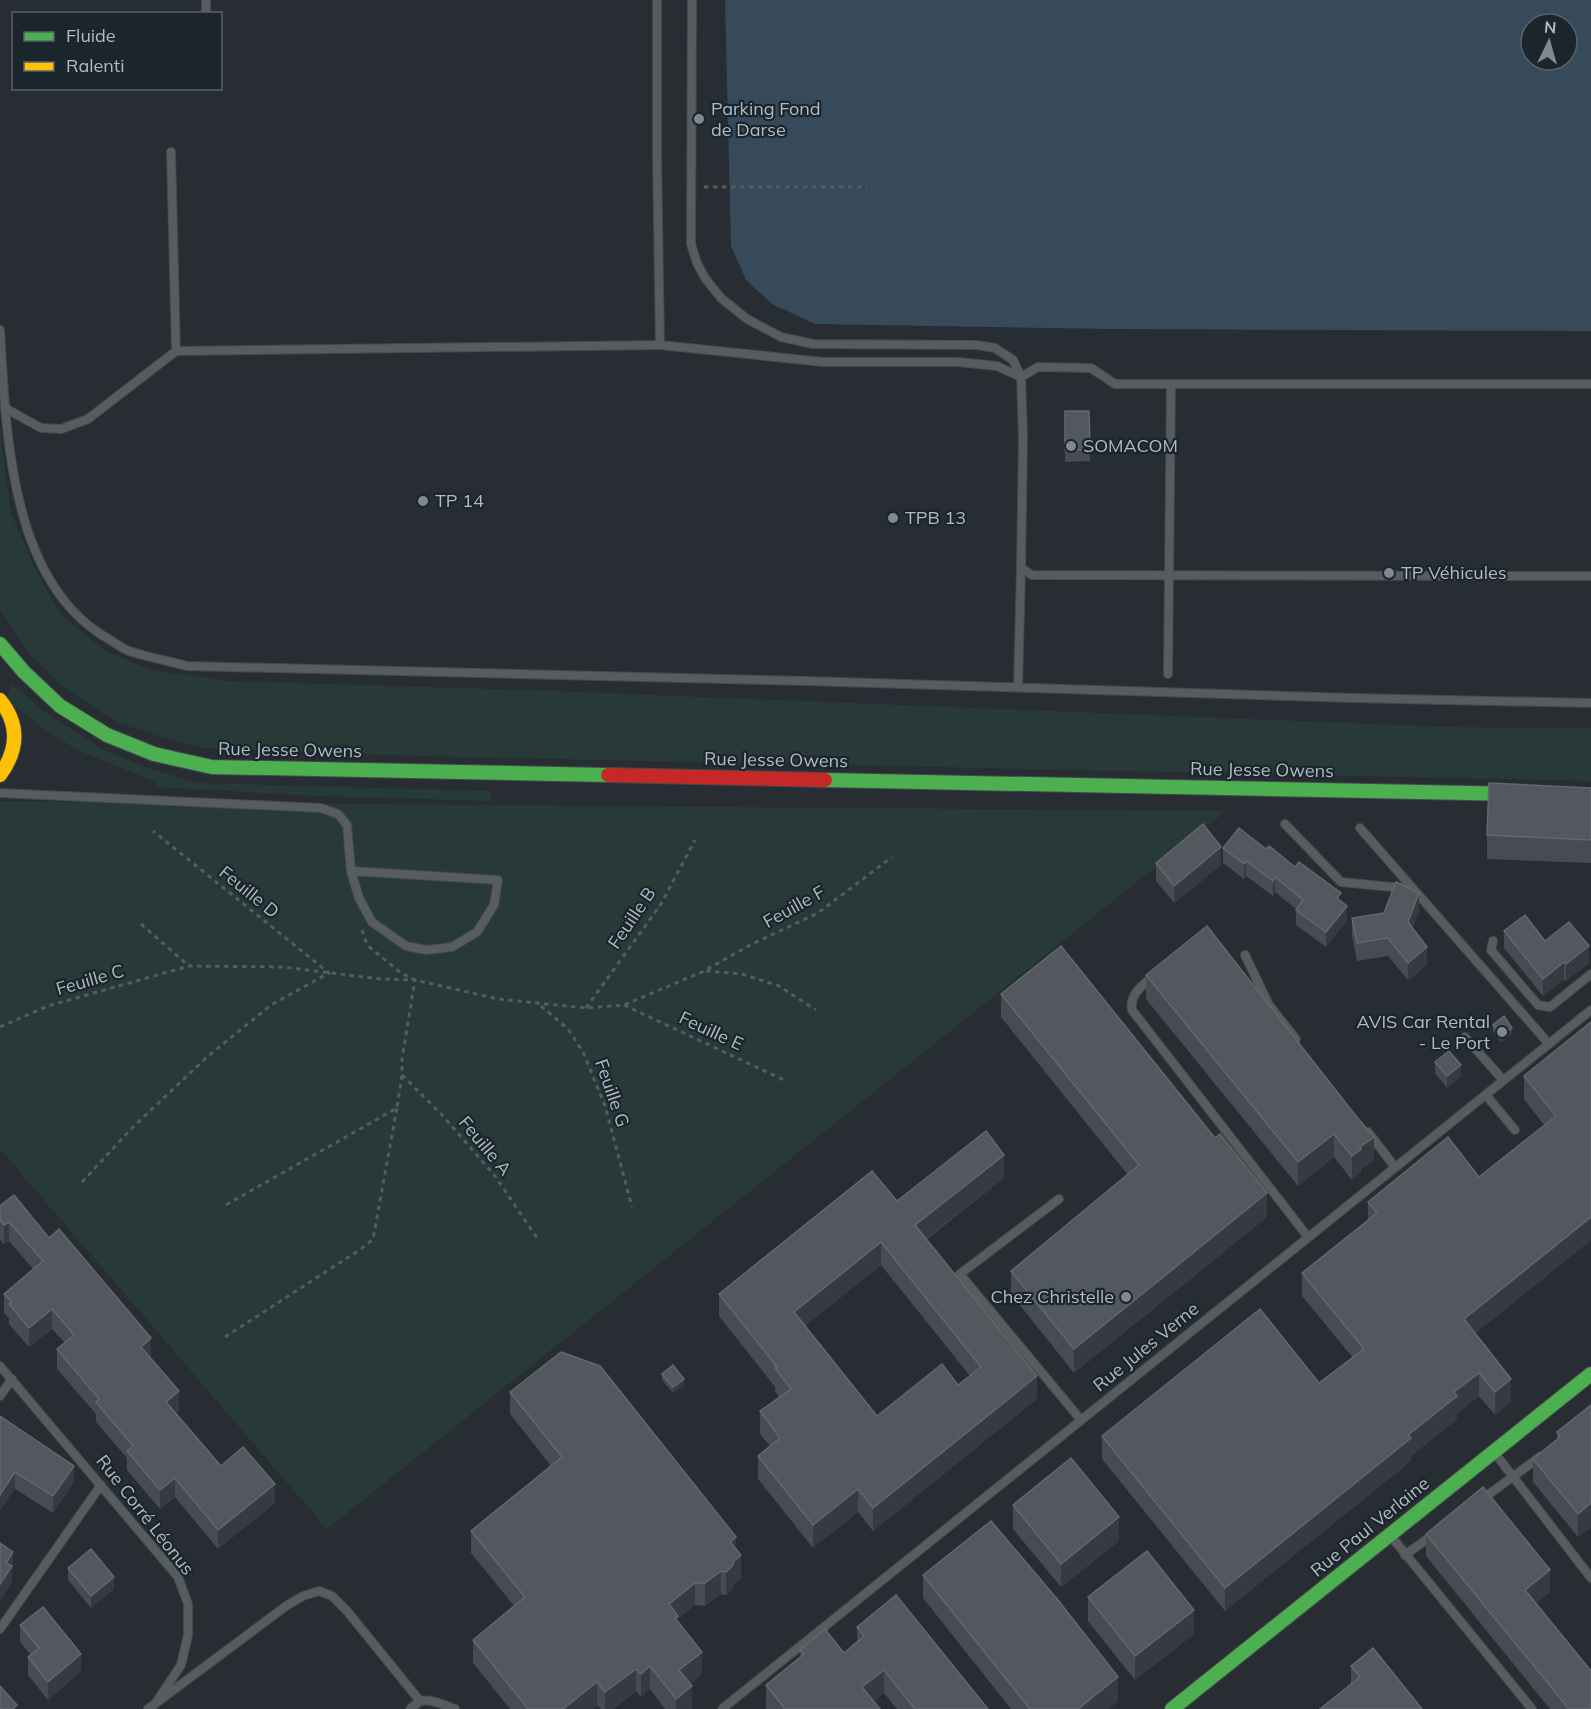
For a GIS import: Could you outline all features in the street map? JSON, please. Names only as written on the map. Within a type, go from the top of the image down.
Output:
[{"type":"main road","name":"Rue Jesse Owens","points":[[0,644],[24,672],[60,706],[107,735],[154,754],[212,767],[1531,794]]},
{"type":"main road","points":[[0,700],[5,705],[14,730],[12,756],[0,775]]},
{"type":"main road","name":"Rue Paul Verlaine","points":[[1172,1709],[1591,1374]]},
{"type":"lane","points":[[657,0],[660,345]]},
{"type":"lane","points":[[692,0],[691,244],[696,263],[721,298],[747,319],[781,337],[813,344],[977,345],[995,348],[1013,360],[1021,377],[1023,438],[1017,687]]},
{"type":"lane","points":[[171,152],[176,351]]},
{"type":"lane","points":[[0,330],[5,408],[17,496],[36,556],[63,601],[92,628],[128,650],[187,666],[1591,703]]},
{"type":"lane","points":[[5,408],[41,428],[61,429],[88,419],[176,351],[660,345],[823,362],[958,362],[997,366],[1021,377]]},
{"type":"lane","points":[[1021,377],[1038,367],[1091,368],[1115,384],[1591,384]]},
{"type":"lane","points":[[1168,674],[1171,384]]},
{"type":"lane","points":[[1021,568],[1032,574],[1591,576]]},
{"type":"lane","points":[[0,793],[321,808],[338,814],[347,825],[351,871],[359,898],[372,922],[406,946],[426,950],[452,947],[477,932],[494,905],[498,880],[351,871]]},
{"type":"lane","points":[[1285,824],[1341,882],[1414,889]]},
{"type":"lane","points":[[1360,828],[1549,1044]]},
{"type":"lane","points":[[1493,941],[1491,950],[1538,1005],[1550,1007],[1590,977]]},
{"type":"lane","points":[[1245,955],[1269,1005],[1304,1050]]},
{"type":"lane","points":[[1159,972],[1135,993],[1130,1003],[1132,1010],[1308,1238]]},
{"type":"lane","name":"Rue Jules Verne","points":[[722,1709],[1591,1010]]},
{"type":"lane","points":[[1465,1037],[1503,1080]]},
{"type":"lane","points":[[1486,1095],[1515,1130]]},
{"type":"lane","points":[[1360,1122],[1395,1167]]},
{"type":"lane","points":[[1059,1199],[960,1274],[1081,1420]]},
{"type":"lane","name":"Rue Corré Léonus","points":[[0,1366],[178,1577],[188,1605],[188,1635],[182,1665],[151,1706]]},
{"type":"lane","points":[[0,1396],[12,1379]]},
{"type":"lane","points":[[1477,1503],[1548,1450]]},
{"type":"lane","points":[[1494,1452],[1591,1578]]},
{"type":"lane","points":[[0,1629],[101,1485]]},
{"type":"lane","points":[[1406,1555],[1441,1529]]},
{"type":"lane","points":[[1390,1534],[1532,1709]]},
{"type":"lane","points":[[151,1706],[286,1606],[303,1596],[319,1591],[332,1596],[347,1611],[420,1701]]},
{"type":"lane","points":[[410,1709],[420,1701],[426,1700],[455,1709]]},
{"type":"path","points":[[692,187],[867,187]]},
{"type":"path","name":"Feuille D","points":[[153,831],[330,973]]},
{"type":"path","name":"Feuille B","points":[[586,1008],[661,904],[695,840]]},
{"type":"path","name":"Feuille F","points":[[624,1005],[704,971],[752,944],[818,913],[892,857]]},
{"type":"path","points":[[141,924],[189,966]]},
{"type":"path","points":[[362,928],[367,945],[401,973],[415,980],[498,999],[539,1004],[586,1008],[624,1005]]},
{"type":"path","name":"Feuille C","points":[[0,1027],[48,1006],[189,966],[283,967],[380,979],[415,980]]},
{"type":"path","points":[[704,971],[742,974],[779,986],[816,1010]]},
{"type":"path","points":[[82,1182],[132,1128],[207,1057],[272,1005],[330,973]]},
{"type":"path","points":[[225,1337],[373,1239],[397,1108],[402,1059],[415,980]]},
{"type":"path","name":"Feuille G","points":[[539,1004],[568,1029],[583,1052],[605,1106],[632,1207]]},
{"type":"path","name":"Feuille E","points":[[624,1005],[786,1081]]},
{"type":"path","name":"Feuille A","points":[[402,1075],[442,1115],[495,1176],[539,1241]]},
{"type":"path","points":[[224,1206],[397,1108]]},
{"type":"green space","points":[[0,425],[11,513],[34,566],[60,614],[106,651],[151,670],[228,681],[531,690],[1447,727],[1591,728],[1591,781],[417,756],[202,748],[119,723],[66,689],[32,657],[0,609]]},
{"type":"green space","points":[[12,684],[50,716],[102,749],[153,770],[201,783],[490,791],[491,801],[318,796],[155,787],[156,782],[77,750],[43,728],[6,699]]},
{"type":"green space","points":[[0,801],[1226,811],[327,1529],[0,1149]]},
{"type":"water","points":[[725,0],[1591,0],[1591,331],[1111,329],[815,324],[772,304],[746,280],[731,246]]},
{"type":"building","points":[[1065,411],[1089,411],[1090,450],[1065,450]]},
{"type":"building","points":[[1489,783],[1591,788],[1591,840],[1487,835]]},
{"type":"building","points":[[1203,824],[1221,847],[1174,886],[1156,863]]},
{"type":"building","points":[[1239,828],[1266,849],[1269,846],[1295,867],[1299,862],[1341,893],[1337,898],[1347,906],[1326,932],[1296,910],[1303,900],[1275,877],[1273,881],[1246,861],[1244,864],[1223,848]]},
{"type":"building","points":[[1396,882],[1419,893],[1408,922],[1427,947],[1408,963],[1388,938],[1357,943],[1352,918],[1384,913]]},
{"type":"building","points":[[1525,915],[1545,941],[1569,922],[1589,946],[1543,979],[1504,931]]},
{"type":"building","points":[[1207,926],[1374,1137],[1352,1156],[1334,1134],[1298,1162],[1146,975]]},
{"type":"building","points":[[1061,946],[1215,1138],[1220,1134],[1267,1193],[1074,1349],[1011,1271],[1139,1165],[1001,994]]},
{"type":"building","points":[[1504,1016],[1512,1028],[1501,1036],[1493,1025]]},
{"type":"building","points":[[1591,1022],[1591,1217],[1464,1319],[1511,1379],[1495,1392],[1479,1373],[1454,1392],[1457,1396],[1408,1435],[1411,1438],[1225,1588],[1102,1436],[1260,1309],[1319,1383],[1364,1349],[1302,1273],[1377,1213],[1368,1202],[1448,1137],[1479,1177],[1556,1116],[1524,1076]]},
{"type":"building","points":[[1449,1051],[1461,1065],[1447,1076],[1435,1062]]},
{"type":"building","points":[[986,1131],[1004,1155],[915,1225],[1037,1376],[873,1508],[858,1489],[813,1525],[758,1456],[780,1438],[760,1411],[791,1389],[775,1368],[777,1367],[719,1294],[872,1171],[897,1201]],"holes":[[[881,1242],[981,1367],[958,1385],[942,1364],[877,1416],[794,1312]]]},
{"type":"building","points":[[14,1195],[49,1238],[59,1229],[151,1338],[141,1347],[179,1391],[166,1402],[221,1466],[243,1447],[275,1484],[218,1530],[175,1478],[160,1490],[127,1451],[133,1446],[96,1402],[99,1399],[57,1349],[74,1335],[52,1309],[29,1328],[9,1304],[12,1302],[4,1294],[43,1261],[9,1222],[4,1225],[0,1220],[0,1206]]},
{"type":"building","points":[[561,1352],[600,1366],[736,1537],[730,1542],[741,1555],[726,1572],[721,1571],[705,1583],[695,1583],[669,1604],[678,1616],[675,1618],[702,1652],[679,1670],[692,1686],[676,1699],[650,1666],[641,1674],[636,1669],[605,1692],[597,1682],[563,1709],[528,1709],[473,1640],[525,1597],[471,1531],[562,1457],[510,1392]]},
{"type":"building","points":[[673,1365],[684,1379],[673,1387],[662,1374]]},
{"type":"building","points":[[1591,1405],[1591,1503],[1578,1514],[1533,1459],[1560,1437],[1557,1432]]},
{"type":"building","points":[[0,1416],[74,1466],[53,1496],[15,1472],[0,1495]]},
{"type":"building","points":[[1071,1458],[1119,1517],[1061,1564],[1013,1505]]},
{"type":"building","points":[[1483,1487],[1550,1570],[1525,1590],[1591,1671],[1591,1709],[1569,1709],[1426,1534]]},
{"type":"building","points":[[991,1521],[1058,1600],[1118,1677],[1078,1709],[1030,1709],[923,1575]]},
{"type":"building","points":[[0,1543],[13,1552],[6,1563],[12,1566],[0,1584]]},
{"type":"building","points":[[91,1549],[114,1577],[91,1596],[68,1568]]},
{"type":"building","points":[[1147,1551],[1194,1610],[1135,1656],[1088,1597]]},
{"type":"building","points":[[896,1595],[988,1709],[915,1709],[884,1670],[862,1687],[880,1709],[785,1709],[766,1685],[804,1654],[800,1650],[825,1629],[844,1653],[864,1636],[857,1627]]},
{"type":"building","points":[[43,1607],[81,1654],[48,1682],[28,1657],[39,1648],[20,1625]]},
{"type":"building","points":[[1373,1648],[1422,1709],[1320,1709],[1360,1677],[1351,1666]]},
{"type":"building","points":[[0,1686],[17,1705],[13,1709],[0,1709]]},
{"type":"traffic: fast","points":[[0,644],[24,672],[60,706],[107,735],[154,754],[212,767],[608,775]]},
{"type":"traffic: fast","points":[[825,780],[1518,794]]},
{"type":"traffic: fast","points":[[1172,1709],[1591,1374]]},
{"type":"traffic: slow","points":[[0,700],[14,728],[13,747],[0,775]]},
{"type":"traffic: jam","points":[[608,775],[825,780]]},
{"type":"place","name":"Parking Fond de Darse","points":[[699,119]]},
{"type":"place","name":"SOMACOM","points":[[1071,446]]},
{"type":"place","name":"TP 14","points":[[423,501]]},
{"type":"place","name":"TPB 13","points":[[893,518]]},
{"type":"place","name":"TP Véhicules","points":[[1389,573]]},
{"type":"place","name":"AVIS Car Rental - Le Port","points":[[1502,1032]]},
{"type":"place","name":"Chez Christelle","points":[[1126,1297]]}]
